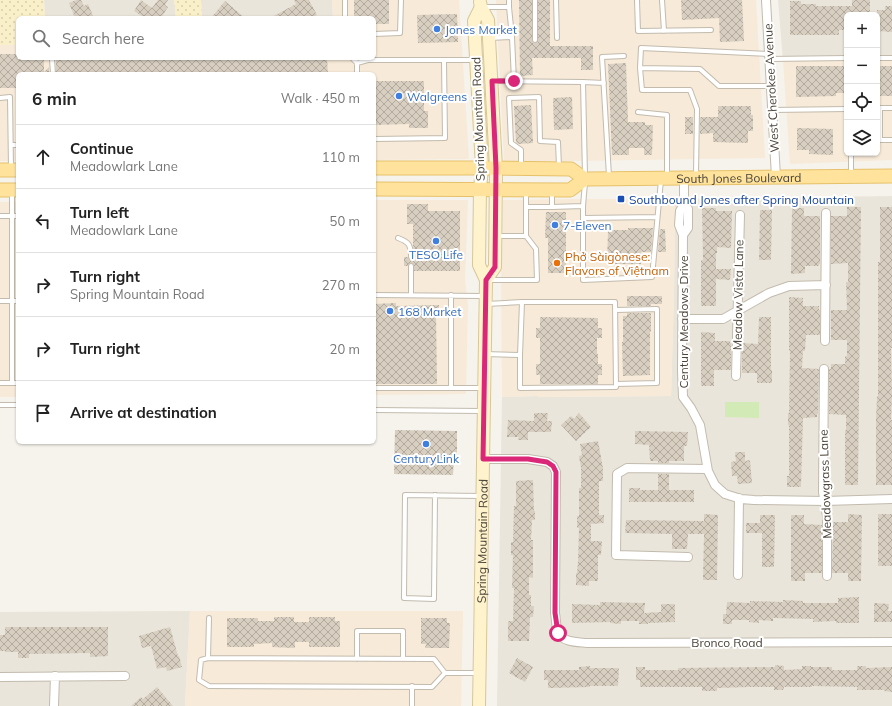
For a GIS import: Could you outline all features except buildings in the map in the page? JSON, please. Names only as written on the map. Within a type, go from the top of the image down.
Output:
[{"type":"main road","name":"Spring Mountain Road","points":[[480,4],[488,20],[490,38],[496,168],[495,267],[486,280]]},
{"type":"main road","name":"Spring Mountain Road","points":[[479,706],[486,300],[486,280],[479,266],[480,190],[482,168],[474,21],[480,4]]},
{"type":"main road","points":[[376,168],[571,169],[585,179],[570,190],[376,190]]},
{"type":"main road","name":"South Jones Boulevard","points":[[585,179],[892,176]]},
{"type":"street","name":"West Cherokee Avenue","points":[[766,0],[776,177]]},
{"type":"street","name":"Century Meadows Drive","points":[[690,178],[684,204],[688,209],[688,228],[683,235],[683,397],[700,425],[707,469],[715,485],[725,494],[754,500],[825,501],[892,499]]},
{"type":"street","points":[[825,341],[826,213]]},
{"type":"street","name":"Meadow Vista Lane","points":[[736,376],[740,215]]},
{"type":"street","points":[[682,319],[723,319],[769,293],[789,286],[826,285]]},
{"type":"street","name":"Meadowgrass Lane","points":[[824,369],[823,492],[827,516],[827,576]]},
{"type":"street","name":"Bronco Road","points":[[483,459],[528,459],[547,462],[553,466],[556,472],[555,613],[558,633],[563,638],[570,641],[588,643],[892,642]]},
{"type":"street","points":[[688,557],[616,555],[617,474],[627,468],[707,469]]},
{"type":"street","points":[[738,575],[739,498]]},
{"type":"street","points":[[54,706],[55,676]]},
{"type":"street","points":[[0,677],[125,676]]},
{"type":"lane","points":[[345,0],[345,16]]},
{"type":"lane","points":[[376,34],[400,33],[401,0]]},
{"type":"lane","points":[[509,0],[514,81]]},
{"type":"lane","points":[[535,0],[535,40]]},
{"type":"lane","points":[[556,0],[557,38]]},
{"type":"lane","points":[[637,0],[638,32],[711,30]]},
{"type":"lane","points":[[662,0],[664,31]]},
{"type":"lane","points":[[480,4],[509,6]]},
{"type":"lane","points":[[490,38],[512,37]]},
{"type":"lane","points":[[690,178],[697,109],[690,90],[642,90],[640,68],[641,48],[769,56],[844,58]]},
{"type":"lane","points":[[609,178],[602,57],[624,56]]},
{"type":"lane","points":[[880,58],[892,58]]},
{"type":"lane","points":[[52,60],[53,72]]},
{"type":"lane","points":[[354,60],[357,64],[357,72]]},
{"type":"lane","points":[[357,64],[368,60],[476,60]]},
{"type":"lane","points":[[376,139],[445,138],[444,60]]},
{"type":"lane","points":[[640,68],[700,69],[719,86],[771,86]]},
{"type":"lane","points":[[492,81],[604,83]]},
{"type":"lane","points":[[583,82],[585,179],[583,206],[583,280],[652,277],[657,217],[664,178],[667,114],[638,112]]},
{"type":"lane","points":[[0,98],[10,97],[10,170]]},
{"type":"lane","points":[[521,168],[521,150],[511,143],[508,98],[539,97],[540,141],[558,142],[559,169]]},
{"type":"lane","points":[[880,108],[892,108]]},
{"type":"lane","points":[[772,110],[844,109]]},
{"type":"lane","points":[[879,120],[880,140],[892,140]]},
{"type":"lane","points":[[11,145],[16,145]]},
{"type":"lane","points":[[851,156],[851,176]]},
{"type":"lane","points":[[10,190],[12,216],[12,382]]},
{"type":"lane","points":[[486,280],[537,280],[536,249],[526,236],[526,190]]},
{"type":"lane","points":[[552,190],[552,207]]},
{"type":"lane","points":[[527,207],[583,206]]},
{"type":"lane","points":[[0,216],[16,216]]},
{"type":"lane","points":[[583,218],[657,217]]},
{"type":"lane","points":[[496,236],[526,236]]},
{"type":"lane","points":[[398,238],[404,240],[410,245],[411,257]]},
{"type":"lane","points":[[411,266],[411,295]]},
{"type":"lane","points":[[376,295],[451,295],[486,300],[522,302],[615,302],[616,388],[520,388],[522,302]]},
{"type":"lane","points":[[451,295],[451,388]]},
{"type":"lane","points":[[0,301],[16,301]]},
{"type":"lane","points":[[616,310],[657,309],[657,383],[616,384]]},
{"type":"lane","points":[[485,354],[520,355]]},
{"type":"lane","points":[[0,382],[16,383]]},
{"type":"lane","points":[[376,388],[484,388]]},
{"type":"lane","points":[[0,405],[16,405]]},
{"type":"lane","points":[[376,410],[484,411]]},
{"type":"lane","points":[[435,495],[434,599],[404,598],[405,495],[435,495],[482,496]]},
{"type":"lane","points":[[208,658],[209,618]]},
{"type":"lane","points":[[357,659],[357,630],[403,631],[403,659]]},
{"type":"lane","points":[[445,673],[434,659],[208,658],[201,660],[200,680],[209,686],[432,687],[445,673],[479,673]]},
{"type":"lane","points":[[412,686],[412,706]]},
{"type":"shaded area","points":[[44,0],[174,0],[176,16],[45,16]]},
{"type":"shaded area","points":[[201,0],[332,0],[333,16],[202,16]]},
{"type":"shaded area","points":[[332,0],[459,0],[469,159],[376,160],[376,72],[16,72],[16,161],[0,161],[0,45],[16,45],[16,60],[376,60],[376,16],[333,16]]},
{"type":"shaded area","points":[[496,0],[756,0],[765,158],[504,162]]},
{"type":"shaded area","points":[[778,0],[892,0],[892,55],[880,56],[880,12],[844,12],[844,57],[783,61]]},
{"type":"shaded area","points":[[892,55],[892,160],[790,164],[783,61],[844,57],[844,156],[880,156],[880,56]]},
{"type":"shaded area","points":[[892,196],[892,706],[497,706],[502,397],[671,396],[675,199]]},
{"type":"shaded area","points":[[675,199],[671,396],[502,397],[501,264],[503,200]]},
{"type":"shaded area","points":[[376,200],[468,200],[465,281],[468,305],[466,394],[376,395]]},
{"type":"shaded area","points":[[0,202],[16,202],[16,397],[0,397]]},
{"type":"shaded area","points":[[190,611],[185,706],[0,706],[0,612]]},
{"type":"shaded area","points":[[190,611],[463,611],[461,706],[185,706]]},
{"type":"green space","points":[[725,402],[759,402],[759,418],[725,417]]},
{"type":"sand","points":[[0,0],[44,0],[45,16],[16,16],[16,45],[0,45]]},
{"type":"sand","points":[[174,0],[201,0],[202,16],[176,16]]},
{"type":"place","name":"Jones Market","points":[[437,29]]},
{"type":"place","name":"Walgreens","points":[[399,96]]},
{"type":"place","name":"Southbound Jones after Spring Mountain","points":[[621,199]]},
{"type":"place","name":"7-Eleven","points":[[555,225]]},
{"type":"place","name":"TESO Life","points":[[436,241]]},
{"type":"place","name":"Phở Sàigònese: Flavors of Việtnam","points":[[557,263]]},
{"type":"place","name":"168 Market","points":[[390,311]]},
{"type":"place","name":"CenturyLink","points":[[426,444]]},
{"type":"route","points":[[514,81],[492,81],[496,168],[495,267],[486,280],[483,459],[528,459],[547,462],[553,466],[556,472],[555,613],[558,633]]}]
